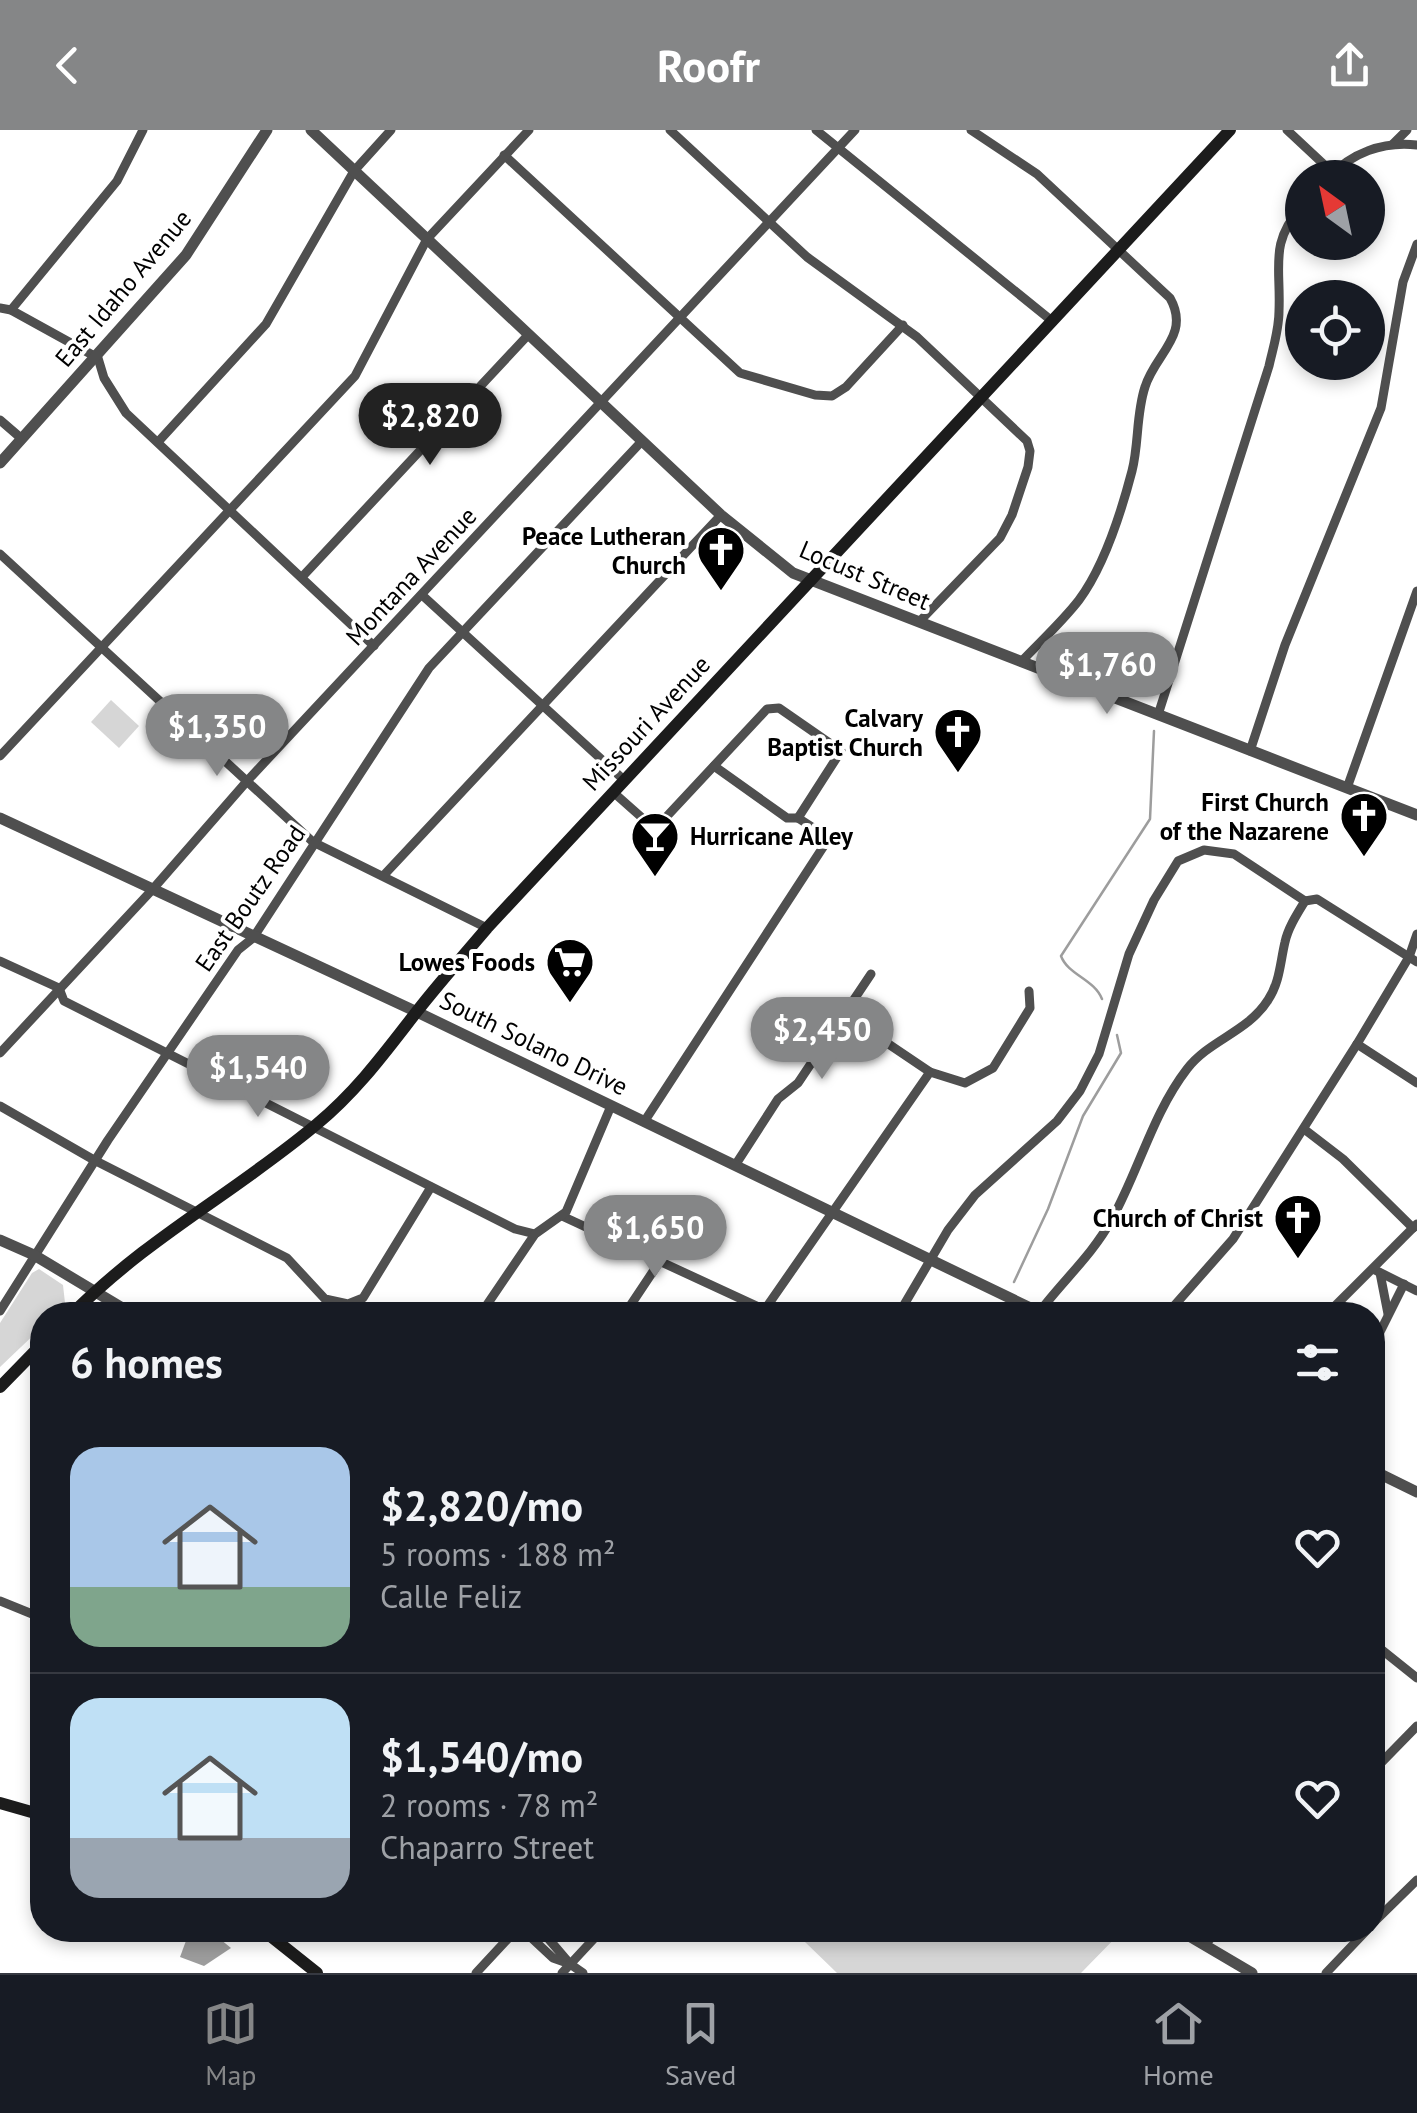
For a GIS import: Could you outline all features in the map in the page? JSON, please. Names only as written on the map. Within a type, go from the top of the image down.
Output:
[{"type":"main road","name":"Missouri Avenue","points":[[84,1302],[143,1249],[314,1126],[370,1074],[487,928],[1230,130]]},
{"type":"main road","points":[[0,1387],[30,1356]]},
{"type":"main road","points":[[0,1802],[30,1811]]},
{"type":"main road","points":[[278,1942],[317,1973]]},
{"type":"street","points":[[143,130],[117,181],[5,309],[98,358],[104,378],[126,413],[374,646]]},
{"type":"street","name":"East Idaho Avenue","points":[[0,463],[98,358],[186,255],[266,130]]},
{"type":"street","name":"Locust Street","points":[[311,130],[721,516],[793,573],[1417,815]]},
{"type":"street","points":[[158,442],[266,324],[354,170],[392,130]]},
{"type":"street","points":[[0,756],[355,376],[427,239],[529,130]]},
{"type":"street","points":[[670,130],[813,262],[903,326],[1026,441],[1030,450],[1028,467],[1000,538],[919,622]]},
{"type":"street","points":[[816,130],[1052,321]]},
{"type":"street","name":"Montana Avenue","points":[[0,1053],[248,780],[855,130]]},
{"type":"street","points":[[971,130],[1037,174],[1170,298],[1178,325],[1172,344],[1145,386],[1132,473],[1095,574],[1079,599],[1021,662]]},
{"type":"street","points":[[1287,130],[1316,160]]},
{"type":"street","points":[[1393,144],[1407,130]]},
{"type":"street","points":[[1352,160],[1366,151],[1393,144],[1417,145]]},
{"type":"street","points":[[504,155],[737,371],[821,396],[842,391],[903,326]]},
{"type":"street","points":[[1158,715],[1272,353],[1279,312],[1279,244],[1285,229]]},
{"type":"street","points":[[1250,751],[1284,646],[1381,408],[1403,282],[1417,244]]},
{"type":"street","points":[[302,576],[529,334]]},
{"type":"street","points":[[0,420],[22,439]]},
{"type":"street","name":"East Boutz Road","points":[[0,1311],[94,1160],[238,950],[252,938],[429,668],[642,442]]},
{"type":"street","points":[[384,875],[721,516]]},
{"type":"street","points":[[0,554],[314,842],[487,928]]},
{"type":"street","points":[[1347,788],[1417,591]]},
{"type":"street","points":[[422,594],[624,780]]},
{"type":"street","points":[[655,829],[767,709],[779,708],[841,751],[798,818]]},
{"type":"street","points":[[644,1122],[829,838],[798,818],[787,818],[714,766]]},
{"type":"street","points":[[614,792],[666,840]]},
{"type":"street","name":"South Solano Drive","points":[[0,818],[417,1012],[1016,1302]]},
{"type":"street","points":[[905,1302],[930,1258],[975,1195],[1057,1121],[1080,1091],[1099,1054],[1129,954],[1154,900],[1178,861],[1204,850],[1234,854],[1304,901],[1317,899],[1413,959]]},
{"type":"street","points":[[1050,1302],[1088,1258],[1110,1224],[1164,1106],[1185,1071],[1206,1049],[1249,1022],[1268,1000],[1279,978],[1285,939],[1304,901]]},
{"type":"street","points":[[1177,1302],[1233,1239],[1413,959],[1417,934]]},
{"type":"street","points":[[0,961],[59,988],[64,1001],[167,1054],[515,1229],[535,1234]]},
{"type":"street","points":[[736,1164],[778,1099],[798,1082],[871,974]]},
{"type":"street","points":[[844,1014],[930,1072],[965,1083],[994,1068],[1030,1008],[1029,990]]},
{"type":"street","points":[[1357,1044],[1417,1083]]},
{"type":"street","points":[[770,1302],[930,1072]]},
{"type":"street","points":[[0,1106],[94,1160],[287,1258],[325,1299],[339,1302]]},
{"type":"street","points":[[489,1302],[535,1234],[562,1216],[570,1205],[611,1106]]},
{"type":"street","points":[[1304,1129],[1415,1226],[1376,1271],[1341,1302]]},
{"type":"street","points":[[351,1302],[368,1292],[381,1264],[431,1187]]},
{"type":"street","points":[[562,1216],[743,1302]]},
{"type":"street","points":[[0,1240],[34,1255],[111,1302]]},
{"type":"street","points":[[633,1302],[660,1261]]},
{"type":"street","points":[[1376,1271],[1417,1291]]},
{"type":"street","points":[[1376,1271],[1384,1302]]},
{"type":"street","points":[[1385,1321],[1404,1284]]},
{"type":"street","points":[[1385,1304],[1388,1315]]},
{"type":"street","points":[[1385,1476],[1417,1492]]},
{"type":"street","points":[[0,1601],[30,1613]]},
{"type":"street","points":[[1385,1652],[1417,1678]]},
{"type":"street","points":[[1385,1759],[1417,1726]]},
{"type":"street","points":[[1385,1911],[1417,1880]]},
{"type":"street","points":[[476,1973],[508,1942]]},
{"type":"street","points":[[534,1942],[553,1958],[583,1973]]},
{"type":"street","points":[[554,1942],[570,1964]]},
{"type":"street","points":[[562,1973],[591,1942]]},
{"type":"street","points":[[1199,1942],[1252,1973]]},
{"type":"street","points":[[1204,1945],[1207,1942]]},
{"type":"street","points":[[1326,1973],[1355,1942]]},
{"type":"shaded area","points":[[111,700],[139,726],[119,748],[91,722]]},
{"type":"shaded area","points":[[39,1269],[63,1285],[65,1302],[30,1302],[30,1338],[0,1367],[0,1323],[32,1273]]},
{"type":"shaded area","points":[[186,1942],[224,1942],[231,1948],[204,1966],[180,1957]]},
{"type":"shaded area","points":[[805,1942],[1111,1942],[1081,1973],[837,1973]]},
{"type":"waterway","points":[[1102,999],[1061,956],[1150,819],[1154,731]]},
{"type":"waterway","points":[[1014,1282],[1048,1209],[1083,1116],[1121,1053],[1117,1035]]},
{"type":"place","name":"Peace Lutheran Church","points":[[721,592]]},
{"type":"place","name":"Calvary Baptist Church","points":[[958,774]]},
{"type":"place","name":"First Church of the Nazarene","points":[[1364,858]]},
{"type":"place","name":"Hurricane Alley","points":[[655,878]]},
{"type":"place","name":"Lowes Foods","points":[[570,1004]]},
{"type":"place","name":"Church of Christ","points":[[1298,1260]]}]
